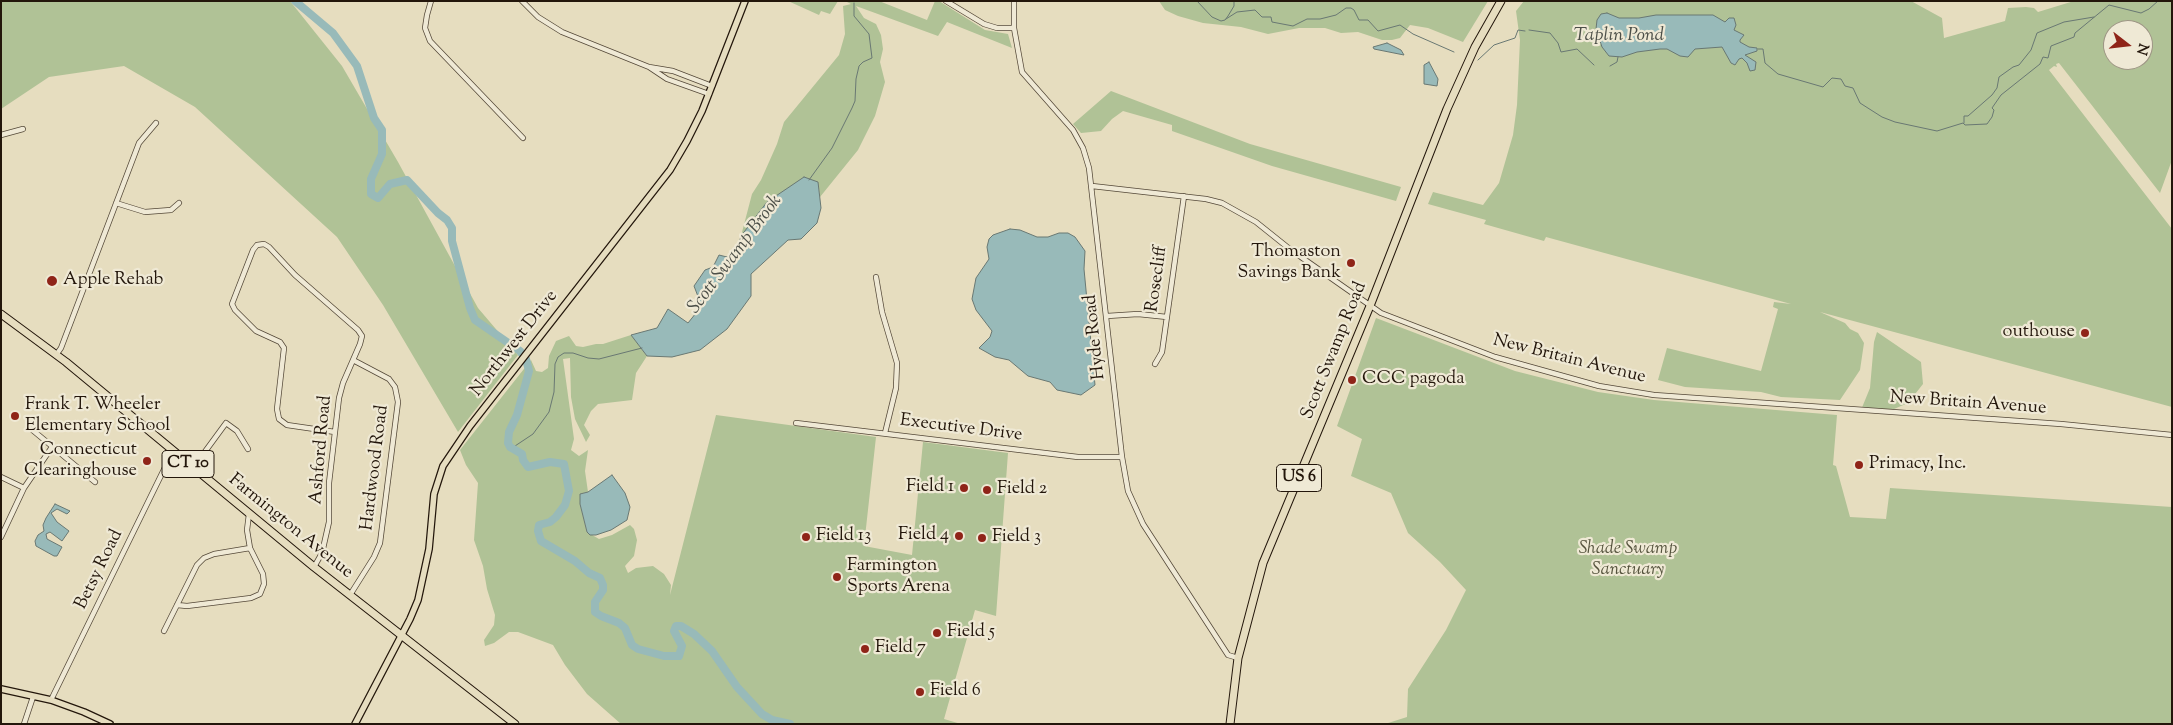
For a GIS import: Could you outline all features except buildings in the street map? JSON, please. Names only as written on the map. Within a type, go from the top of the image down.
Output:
[{"type":"highway","name":"Scott Swamp Road","points":[[1230,724],[1238,658],[1263,563],[1370,306],[1448,108],[1475,47],[1501,1]]},
{"type":"highway","name":"Farmington Avenue","points":[[1,314],[56,355],[314,568],[515,724]]},
{"type":"main road","name":"Northwest Drive","points":[[355,724],[413,612],[424,580],[430,549],[434,494],[439,475],[448,457],[670,170],[688,141],[709,94],[745,1]]},
{"type":"main road","points":[[1,689],[52,700],[110,724]]},
{"type":"street","points":[[431,1],[425,28],[430,41],[523,138]]},
{"type":"street","points":[[522,1],[538,17],[562,32],[649,67],[673,72],[712,86]]},
{"type":"street","points":[[946,1],[984,24],[997,28],[1014,28]]},
{"type":"street","name":"Hyde Road","points":[[1014,1],[1014,28],[1022,72],[1066,122],[1079,140],[1086,155],[1092,186],[1122,457],[1128,491],[1143,524],[1228,655],[1238,658]]},
{"type":"street","points":[[649,67],[667,79],[709,94]]},
{"type":"street","points":[[56,355],[61,348],[138,143],[156,123]]},
{"type":"street","points":[[1,135],[23,129]]},
{"type":"street","name":"New Britain Avenue","points":[[1092,186],[1216,201],[1253,220],[1382,313],[1500,359],[1599,386],[1636,393],[2060,424],[2172,435]]},
{"type":"street","name":"Rosecliff","points":[[1155,364],[1162,352],[1184,196]]},
{"type":"street","points":[[116,203],[146,212],[171,210],[179,203]]},
{"type":"street","name":"Ashford Road","points":[[314,568],[324,547],[329,522],[329,483],[341,390],[362,336],[358,330],[295,275],[269,247],[264,244],[255,247],[232,304],[235,310],[256,331],[280,342],[284,348],[277,409],[279,419],[287,426],[335,432]]},
{"type":"street","points":[[876,277],[882,312],[897,363],[896,388],[885,433]]},
{"type":"street","points":[[1107,316],[1138,314],[1167,317]]},
{"type":"street","name":"Hardwood Road","points":[[350,595],[378,551],[382,536],[398,397],[396,387],[390,379],[353,360]]},
{"type":"street","points":[[193,468],[226,423],[237,431],[248,449]]},
{"type":"street","name":"Executive Drive","points":[[796,423],[1078,457],[1122,457]]},
{"type":"street","points":[[30,428],[95,482]]},
{"type":"street","points":[[1,537],[24,488],[52,447]]},
{"type":"street","name":"Betsy Road","points":[[52,700],[173,451]]},
{"type":"street","points":[[1,477],[24,488]]},
{"type":"street","points":[[177,604],[187,606],[251,598],[260,594],[264,584],[263,574],[250,548],[247,530],[249,514]]},
{"type":"street","points":[[164,630],[197,564],[204,558],[250,548]]},
{"type":"street","points":[[24,724],[33,697]]},
{"type":"green space","points":[[1,1],[290,1],[342,66],[398,162],[478,308],[518,355],[458,432],[383,305],[337,237],[195,107],[124,66],[49,77],[1,109]]},
{"type":"green space","points":[[788,1],[838,1],[830,14],[821,11],[819,15]]},
{"type":"green space","points":[[845,1],[879,1],[927,20],[935,1],[939,1],[985,30],[1008,34],[1012,48],[947,22],[938,36],[856,6],[864,18],[876,24],[881,35],[883,49],[880,62],[885,82],[875,116],[858,150],[820,197],[819,189],[741,236],[752,194],[761,180],[777,144],[784,122],[839,55],[845,34],[843,6],[851,4]]},
{"type":"green space","points":[[1159,1],[1488,1],[1463,42],[1428,28],[1410,25],[1400,38],[1392,40],[1382,40],[1358,32],[1341,33],[1325,28],[1299,28],[1268,34],[1241,27],[1203,23],[1178,16],[1165,10]]},
{"type":"green space","points":[[1524,1],[1911,1],[1942,18],[1944,38],[2005,21],[2008,8],[2034,8],[2038,12],[2074,1],[2172,1],[2172,160],[2160,193],[2059,63],[2056,64],[2057,67],[2054,66],[2049,70],[2172,229],[2172,407],[1820,312],[1845,323],[1850,329],[1858,333],[1864,343],[1860,370],[1840,400],[1781,397],[1761,392],[1685,387],[1658,380],[1667,348],[1761,371],[1778,309],[1773,307],[1774,302],[1791,304],[1546,237],[1544,241],[1484,224],[1486,220],[1428,204],[1433,192],[1483,205],[1499,183],[1513,135],[1517,105],[1520,40],[1516,11]]},
{"type":"green space","points":[[1111,91],[1250,144],[1401,187],[1396,201],[1272,166],[1172,131],[1172,125],[1123,111],[1101,131],[1081,133],[1073,124]]},
{"type":"green space","name":"Shade Swamp Sanctuary","points":[[1376,318],[1515,371],[1598,392],[1654,400],[1837,415],[1833,465],[1836,466],[1850,517],[1886,519],[1890,488],[2172,507],[2172,724],[1385,724],[1407,717],[1408,689],[1446,630],[1466,590],[1440,562],[1408,533],[1391,493],[1351,476],[1362,439],[1337,426]]},
{"type":"green space","points":[[1877,332],[1921,362],[1923,384],[1908,403],[1887,412],[1861,410],[1870,388],[1874,342]]},
{"type":"green space","points":[[631,335],[647,356],[636,373],[632,400],[598,404],[591,411],[584,425],[590,435],[586,442],[575,419],[571,397],[570,358],[563,359],[574,439],[571,450],[579,456],[588,450],[585,471],[588,492],[580,494],[580,504],[587,532],[599,539],[612,535],[630,525],[634,529],[637,540],[634,556],[625,566],[628,573],[636,568],[653,566],[664,574],[671,585],[670,595],[716,415],[876,437],[864,546],[912,555],[923,442],[1008,453],[996,616],[975,610],[944,719],[961,724],[621,724],[587,694],[565,665],[553,645],[518,632],[509,632],[494,643],[485,646],[484,640],[494,625],[495,615],[487,589],[483,566],[474,540],[478,483],[466,465],[460,450],[531,360],[536,371],[542,372],[548,368],[549,356],[556,341],[569,336],[576,346],[583,347],[603,344]]},
{"type":"water","name":"Taplin Pond","points":[[1607,13],[1619,18],[1639,18],[1656,15],[1713,15],[1725,22],[1729,18],[1734,18],[1736,25],[1734,30],[1744,35],[1740,42],[1749,47],[1757,48],[1757,51],[1745,55],[1756,62],[1755,70],[1750,71],[1747,63],[1742,58],[1735,65],[1731,63],[1722,47],[1695,49],[1688,57],[1680,56],[1667,49],[1637,52],[1622,57],[1609,56],[1602,47],[1596,29],[1597,20],[1601,14]]},
{"type":"water","points":[[1387,43],[1401,50],[1404,55],[1374,49],[1373,47]]},
{"type":"water","points":[[1429,62],[1438,79],[1437,86],[1424,84],[1424,65]]},
{"type":"water","points":[[804,177],[818,182],[821,208],[817,223],[801,239],[788,240],[751,274],[751,296],[727,329],[700,350],[672,357],[647,356],[631,335],[657,328],[668,309],[688,323],[696,313],[699,299],[694,286],[705,270],[713,267],[719,255],[735,259],[741,236],[767,202]]},
{"type":"water","points":[[1010,229],[1020,230],[1037,237],[1068,233],[1075,237],[1085,251],[1084,269],[1095,385],[1081,395],[1057,390],[1050,382],[1028,376],[1009,360],[995,357],[979,348],[990,337],[992,331],[976,310],[972,299],[976,278],[989,259],[987,247],[989,239],[993,235]]},
{"type":"water","points":[[612,475],[625,493],[630,507],[627,520],[611,530],[590,535],[587,532],[580,504],[580,494],[588,492]]},
{"type":"water","points":[[55,504],[70,511],[67,514],[57,509],[51,513],[57,522],[69,531],[62,541],[50,532],[46,534],[47,539],[62,547],[57,556],[36,546],[35,541],[38,535],[44,531],[43,525]]},
{"type":"waterway","points":[[295,1],[333,33],[357,66],[374,118],[382,130],[382,154],[371,179],[371,194],[378,198],[390,184],[407,180],[447,220],[452,228],[452,241],[475,320],[520,351],[526,359],[529,371],[517,415],[509,432],[508,443],[510,447],[522,454],[523,460],[528,467],[550,462],[564,464],[569,491],[565,505],[556,517],[550,522],[539,525],[538,531],[541,541],[575,561],[589,573],[600,578],[603,590],[595,602],[595,612],[619,623],[625,628],[632,645],[638,649],[664,656],[679,656],[682,646],[674,631],[676,626],[681,626],[694,634],[712,651],[737,687],[762,714],[772,720],[790,724]]},
{"type":"waterway","points":[[1197,1],[1212,17],[1221,21],[1225,20],[1228,16],[1234,6],[1234,1]]},
{"type":"waterway","points":[[1758,49],[1763,49],[1765,63],[1778,74],[1823,87],[1832,78],[1841,79],[1845,86],[1853,88],[1860,103],[1882,117],[1895,122],[1937,131],[1963,123],[1965,125],[1987,124],[1992,117],[1994,110],[1992,108],[2001,95],[2040,64],[2043,57],[2048,58],[2051,46],[2074,37],[2075,33],[2109,5],[2141,13],[2158,1]]},
{"type":"waterway","name":"Scott Swamp Brook","points":[[809,180],[832,148],[852,108],[855,101],[856,79],[859,66],[872,58],[869,34],[854,16],[854,3]]},
{"type":"waterway","points":[[1226,19],[1237,12],[1255,10],[1262,17],[1271,17],[1272,22],[1293,26],[1307,19],[1320,19],[1336,15],[1346,8],[1351,8],[1359,20],[1368,20],[1378,31],[1400,25],[1413,34],[1454,52]]},
{"type":"waterway","points":[[1964,123],[1964,116],[1968,116],[1992,95],[1997,88],[1999,77],[2019,65],[2031,50],[2037,33],[2064,22],[2094,17]]},
{"type":"waterway","points":[[1478,60],[1494,45],[1515,38],[1518,30],[1525,31]]},
{"type":"waterway","points":[[1529,30],[1550,33],[1558,43],[1561,52],[1577,49],[1594,65]]},
{"type":"waterway","points":[[1610,66],[1617,62],[1618,57]]},
{"type":"waterway","name":"Scott Swamp Brook","points":[[512,448],[533,434],[549,412],[554,392],[555,364],[558,357],[564,353],[573,353],[599,359],[642,348]]},
{"type":"place","name":"Thomaston Savings Bank","points":[[1351,263]]},
{"type":"place","name":"Apple Rehab","points":[[52,281]]},
{"type":"place","name":"outhouse","points":[[2085,333]]},
{"type":"place","name":"CCC pagoda","points":[[1352,380]]},
{"type":"place","name":"Frank T. Wheeler Elementary School","points":[[15,416]]},
{"type":"place","name":"Connecticut Clearinghouse","points":[[147,461]]},
{"type":"place","name":"Primacy, Inc.","points":[[1859,465]]},
{"type":"place","name":"Field 1","points":[[964,488]]},
{"type":"place","name":"Field 2","points":[[987,490]]},
{"type":"place","name":"Field 4","points":[[959,536]]},
{"type":"place","name":"Field 13","points":[[806,537]]},
{"type":"place","name":"Field 3","points":[[982,538]]},
{"type":"place","name":"Farmington Sports Arena","points":[[837,577]]},
{"type":"place","name":"Field 5","points":[[937,633]]},
{"type":"place","name":"Field 7","points":[[865,649]]},
{"type":"place","name":"Field 6","points":[[920,692]]}]
